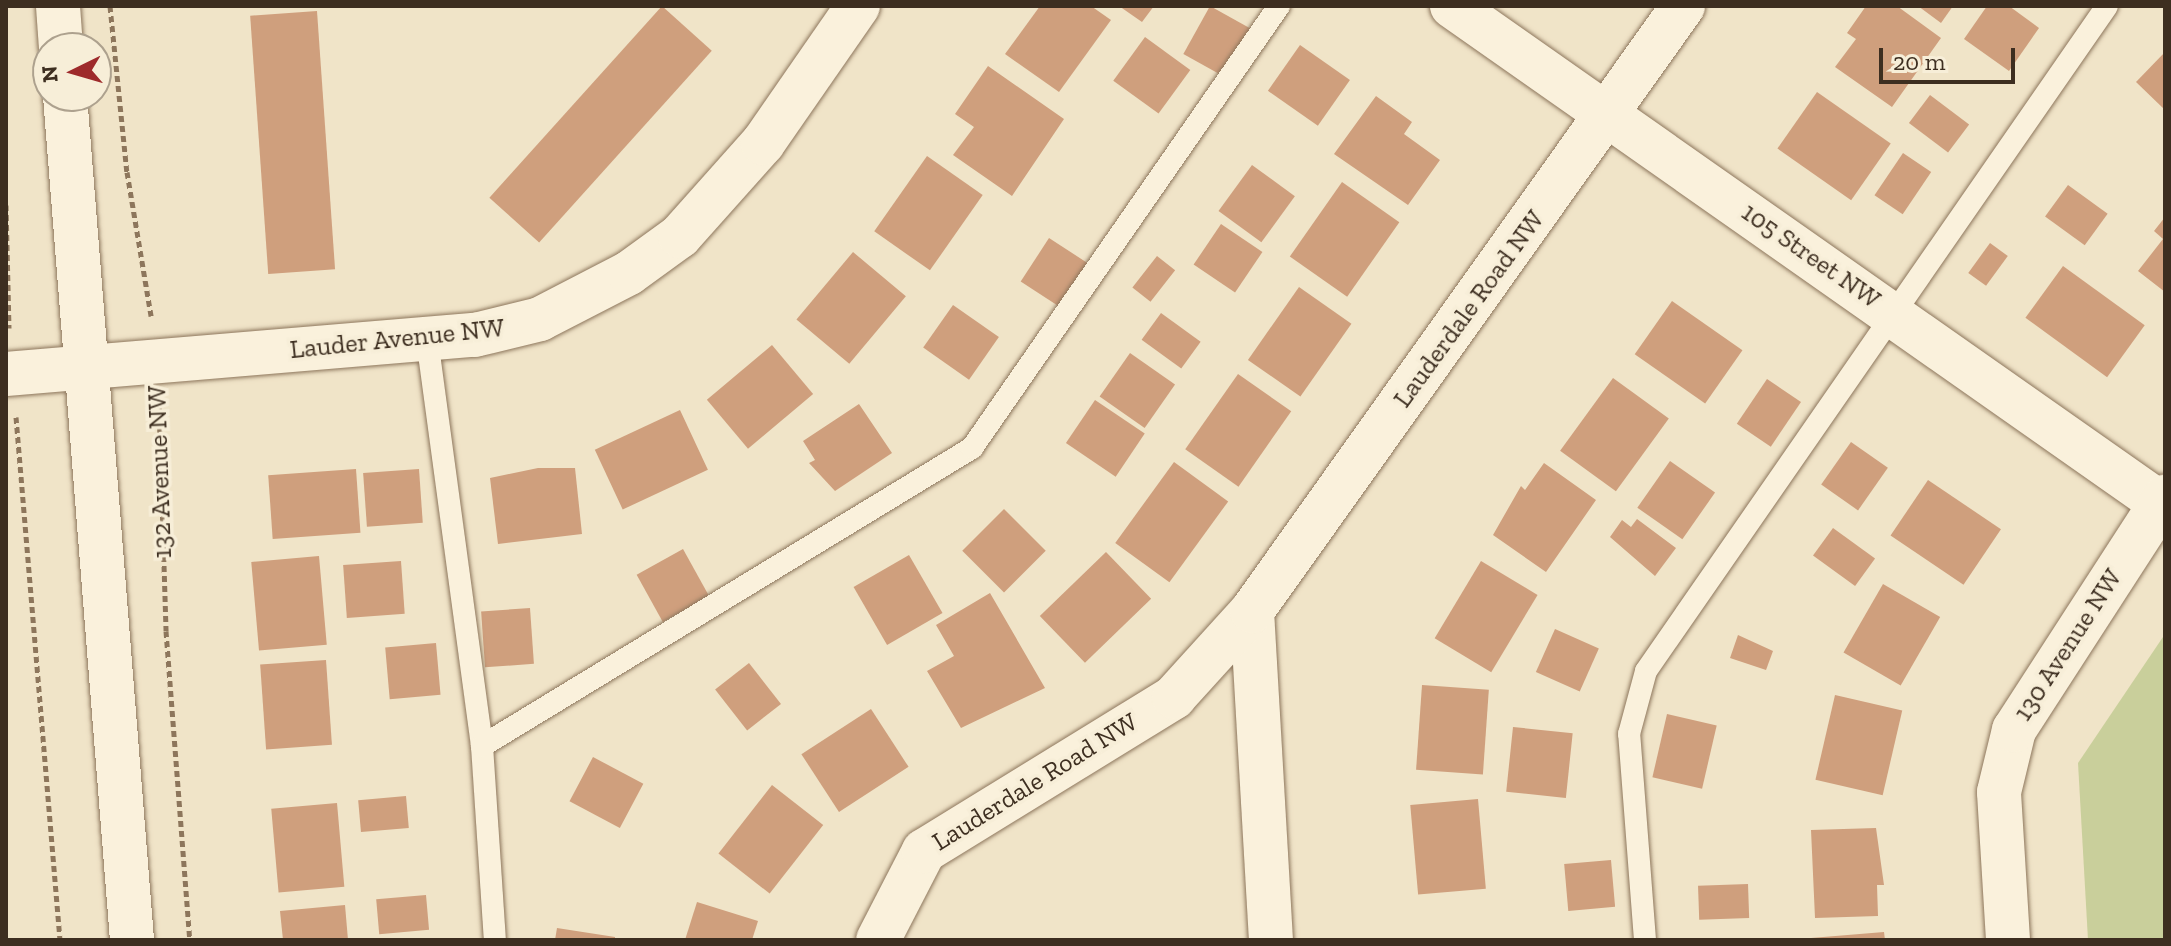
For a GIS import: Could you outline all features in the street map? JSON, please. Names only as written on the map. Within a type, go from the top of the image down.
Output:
[{"type":"street","points":[[58,6],[60,32]]},
{"type":"street","name":"Lauder Avenue NW","points":[[88,368],[427,339],[540,319],[629,273],[680,236],[763,143],[858,6]]},
{"type":"street","name":"105 Street NW","points":[[1452,6],[2163,500]]},
{"type":"street","name":"Lauderdale Road NW","points":[[878,940],[924,851],[1174,697],[1252,611],[1683,6]]},
{"type":"street","points":[[66,112],[132,940]]},
{"type":"street","points":[[9,374],[88,368]]},
{"type":"street","name":"130 Avenue NW","points":[[2008,940],[1999,792],[2014,730],[2163,500]]},
{"type":"street","points":[[1252,611],[1271,940]]},
{"type":"lane","points":[[482,746],[972,448],[1279,6]]},
{"type":"lane","points":[[1645,940],[1629,734],[1646,671],[1890,311],[2107,6]]},
{"type":"lane","points":[[427,339],[482,746],[495,940]]},
{"type":"path","name":"132 Avenue NW","points":[[110,6],[155,363],[165,615],[190,940]]},
{"type":"path","points":[[6,205],[9,374],[60,940]]},
{"type":"green space","points":[[2165,634],[2165,940],[2088,940],[2078,763]]},
{"type":"building","points":[[662,6],[712,51],[539,243],[489,198]]},
{"type":"building","points":[[1040,6],[1091,6],[1111,20],[1059,92],[1005,54]]},
{"type":"building","points":[[1119,6],[1154,6],[1142,22]]},
{"type":"building","points":[[1210,6],[1259,33],[1232,81],[1183,54]]},
{"type":"building","points":[[1866,6],[1897,6],[1941,38],[1892,107],[1835,67],[1856,39],[1847,33]]},
{"type":"building","points":[[1918,6],[1953,6],[1941,23]]},
{"type":"building","points":[[1987,6],[2009,6],[2039,28],[2009,71],[1964,39]]},
{"type":"building","points":[[317,11],[335,269],[268,274],[250,16]]},
{"type":"building","points":[[1145,37],[1190,70],[1159,114],[1113,81]]},
{"type":"building","points":[[1300,45],[1350,80],[1318,126],[1268,91]]},
{"type":"building","points":[[2165,52],[2165,110],[2136,82]]},
{"type":"building","points":[[988,66],[1064,119],[1012,196],[953,155],[974,127],[955,114]]},
{"type":"building","points":[[1817,92],[1891,144],[1851,200],[1777,149]]},
{"type":"building","points":[[1930,95],[1969,124],[1948,152],[1909,123]]},
{"type":"building","points":[[1376,96],[1412,122],[1404,134],[1440,160],[1408,205],[1334,154]]},
{"type":"building","points":[[1903,153],[1931,172],[1903,214],[1874,195]]},
{"type":"building","points":[[927,156],[983,195],[930,270],[874,231]]},
{"type":"building","points":[[1252,165],[1295,196],[1261,242],[1218,211]]},
{"type":"building","points":[[1342,182],[1399,222],[1347,297],[1290,257]]},
{"type":"building","points":[[2068,185],[2108,214],[2085,245],[2045,217]]},
{"type":"building","points":[[2165,217],[2165,292],[2138,271],[2163,239],[2154,231]]},
{"type":"building","points":[[1221,224],[1262,252],[1235,293],[1194,265]]},
{"type":"building","points":[[1049,238],[1090,265],[1062,308],[1021,282]]},
{"type":"building","points":[[1990,243],[2008,256],[1986,286],[1968,273]]},
{"type":"building","points":[[853,252],[906,296],[849,364],[796,319]]},
{"type":"building","points":[[1157,256],[1175,270],[1150,302],[1132,288]]},
{"type":"building","points":[[2063,266],[2145,325],[2107,377],[2025,318]]},
{"type":"building","points":[[1299,287],[1351,324],[1300,397],[1248,360]]},
{"type":"building","points":[[1672,301],[1742,350],[1705,404],[1635,354]]},
{"type":"building","points":[[953,305],[999,337],[969,380],[923,348]]},
{"type":"building","points":[[1161,313],[1201,342],[1181,368],[1142,340]]},
{"type":"building","points":[[772,345],[813,394],[748,449],[707,400]]},
{"type":"building","points":[[1130,353],[1175,385],[1145,428],[1100,396]]},
{"type":"building","points":[[1238,374],[1291,411],[1238,487],[1185,449]]},
{"type":"building","points":[[1613,378],[1669,419],[1616,491],[1560,451]]},
{"type":"building","points":[[1767,379],[1801,402],[1771,447],[1737,424]]},
{"type":"building","points":[[1095,400],[1145,434],[1116,477],[1066,443]]},
{"type":"building","points":[[859,404],[892,453],[835,491],[809,463],[815,460],[803,441]]},
{"type":"building","points":[[680,410],[708,470],[623,510],[595,450]]},
{"type":"building","points":[[1851,442],[1888,468],[1858,510],[1821,485]]},
{"type":"building","points":[[1670,461],[1715,493],[1682,539],[1637,508]]},
{"type":"building","points":[[1174,462],[1228,501],[1169,582],[1115,543]]},
{"type":"building","points":[[1544,463],[1596,500],[1546,572],[1493,535],[1521,486],[1525,490]]},
{"type":"building","points":[[538,468],[575,468],[582,534],[498,544],[490,478]]},
{"type":"building","points":[[356,469],[360,533],[273,539],[268,475]]},
{"type":"building","points":[[419,469],[423,523],[367,527],[363,473]]},
{"type":"building","points":[[1928,480],[2001,529],[1963,585],[1891,536]]},
{"type":"building","points":[[1004,509],[1046,551],[1004,592],[962,551]]},
{"type":"building","points":[[1637,519],[1676,548],[1655,576],[1610,537],[1622,520],[1631,527]]},
{"type":"building","points":[[1833,528],[1875,559],[1855,586],[1813,556]]},
{"type":"building","points":[[683,549],[709,596],[663,622],[637,575]]},
{"type":"building","points":[[1106,552],[1151,599],[1085,663],[1040,616]]},
{"type":"building","points":[[909,555],[942,613],[887,645],[854,587]]},
{"type":"building","points":[[319,556],[327,645],[259,651],[251,562]]},
{"type":"building","points":[[401,561],[405,614],[347,618],[343,565]]},
{"type":"building","points":[[1481,561],[1538,595],[1491,672],[1435,638]]},
{"type":"building","points":[[1883,584],[1940,617],[1901,685],[1844,652]]},
{"type":"building","points":[[990,593],[1045,688],[961,728],[927,671],[954,656],[936,625]]},
{"type":"building","points":[[530,608],[534,664],[485,667],[481,611]]},
{"type":"building","points":[[1555,629],[1599,649],[1580,691],[1536,672]]},
{"type":"building","points":[[1738,635],[1773,651],[1766,670],[1730,658]]},
{"type":"building","points":[[436,643],[441,695],[390,699],[385,647]]},
{"type":"building","points":[[326,660],[332,745],[266,749],[260,665]]},
{"type":"building","points":[[749,663],[781,704],[747,730],[715,689]]},
{"type":"building","points":[[1422,685],[1489,690],[1483,774],[1416,770]]},
{"type":"building","points":[[1835,695],[1902,711],[1883,795],[1815,780]]},
{"type":"building","points":[[871,709],[909,767],[839,812],[801,754]]},
{"type":"building","points":[[1667,714],[1717,725],[1702,789],[1652,777]]},
{"type":"building","points":[[1513,727],[1573,733],[1566,798],[1506,792]]},
{"type":"building","points":[[593,757],[643,784],[620,828],[570,801]]},
{"type":"building","points":[[772,785],[823,825],[770,894],[718,854]]},
{"type":"building","points":[[406,796],[409,828],[361,832],[358,800]]},
{"type":"building","points":[[1478,799],[1486,889],[1418,895],[1410,805]]},
{"type":"building","points":[[337,803],[344,887],[279,892],[271,809]]},
{"type":"building","points":[[1876,828],[1884,885],[1877,885],[1878,916],[1815,918],[1811,830]]},
{"type":"building","points":[[1611,860],[1615,907],[1568,911],[1564,864]]},
{"type":"building","points":[[1748,884],[1749,918],[1699,920],[1698,886]]},
{"type":"building","points":[[426,895],[429,930],[379,934],[376,899]]},
{"type":"building","points":[[697,902],[758,921],[752,940],[685,940]]},
{"type":"building","points":[[345,905],[348,940],[283,940],[280,911]]},
{"type":"building","points":[[557,928],[615,937],[615,940],[555,940]]},
{"type":"building","points":[[1884,932],[1885,940],[1811,940],[1811,938]]}]
